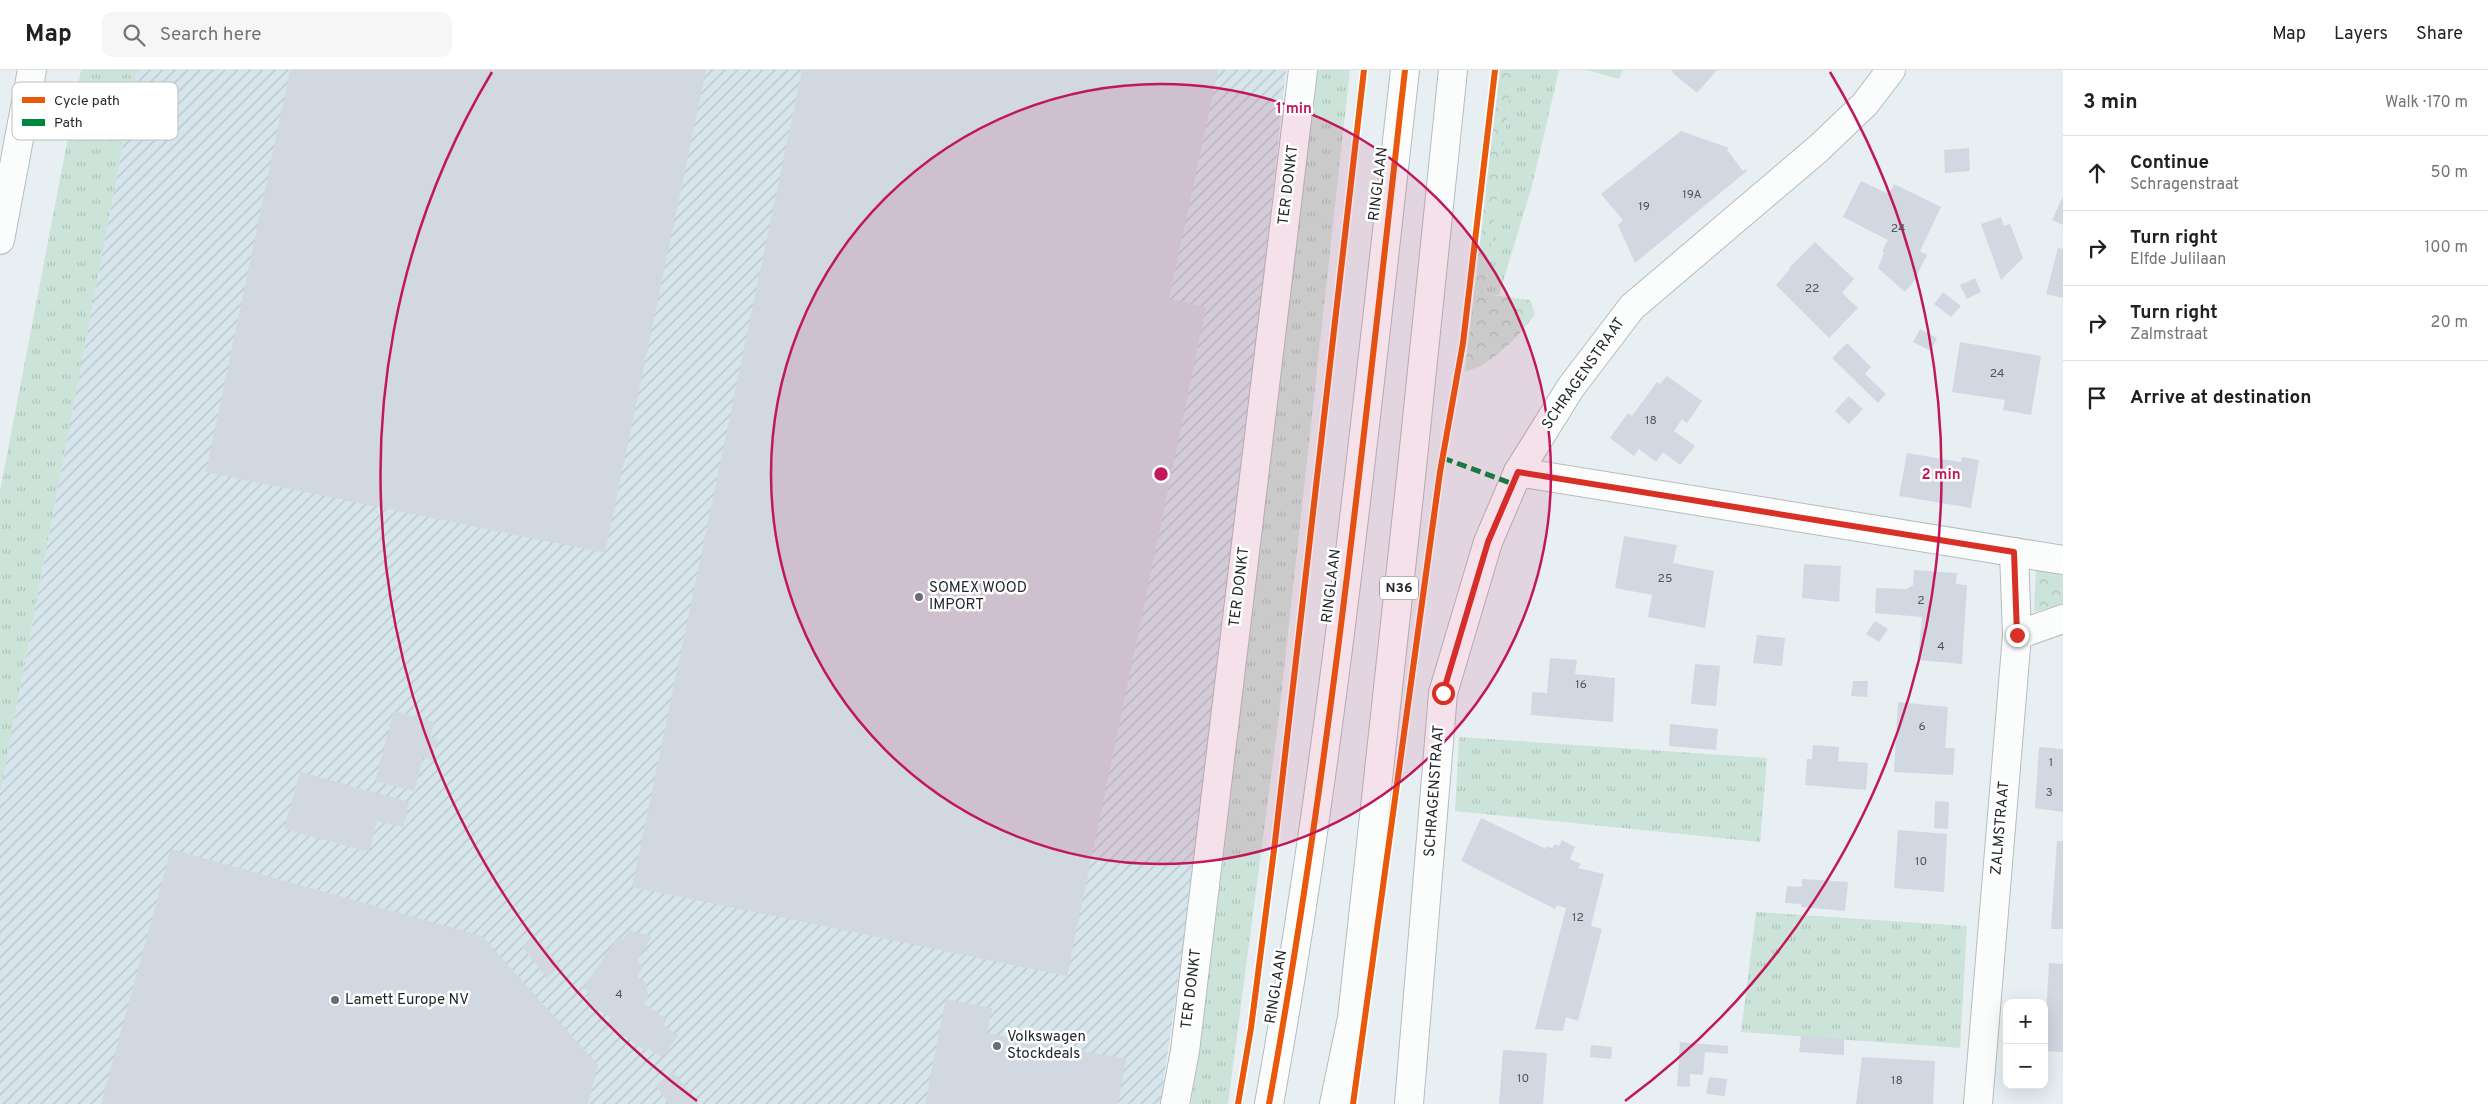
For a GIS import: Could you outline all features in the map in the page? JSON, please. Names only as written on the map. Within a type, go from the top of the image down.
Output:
[{"type":"main road","name":"TER DONKT","points":[[1175,1104],[1185,1051],[1303,70]]},
{"type":"main road","name":"RINGLAAN","points":[[1269,1104],[1287,1006],[1316,816],[1355,509],[1405,70]]},
{"type":"main road","name":"N36","points":[[1334,1104],[1352,1018],[1412,477],[1453,70]]},
{"type":"main road","name":"SCHRAGENSTRAAT","points":[[1410,1104],[1443,693],[1488,542],[1518,472],[1571,388],[1632,307],[1819,148],[1865,104],[1891,70]]},
{"type":"main road","points":[[0,240],[19,140]]},
{"type":"main road","points":[[1518,472],[2063,560]]},
{"type":"main road","name":"ZALMSTRAAT","points":[[1978,1104],[2017,635],[2014,552]]},
{"type":"main road","points":[[2017,635],[2063,619]]},
{"type":"shaded area","points":[[137,70],[1286,70],[1246,441],[1180,968],[1160,1104],[0,1104],[0,794],[124,140],[178,140],[178,82],[135,82]]},
{"type":"green space","points":[[81,70],[137,70],[135,82],[79,82]]},
{"type":"green space","points":[[1313,70],[1350,70],[1278,724],[1228,1104],[1191,1104],[1225,845]]},
{"type":"green space","points":[[1500,70],[1513,70],[1485,294],[1530,300],[1535,314],[1522,331],[1504,349],[1484,364],[1465,371]]},
{"type":"green space","points":[[1513,70],[1559,70],[1532,186],[1499,295],[1485,294]]},
{"type":"green space","points":[[1587,70],[1623,70],[1619,79]]},
{"type":"green space","points":[[68,140],[124,140],[0,794],[0,491]]},
{"type":"green space","points":[[2036,568],[2063,571],[2063,604],[2034,612]]},
{"type":"green space","points":[[1459,737],[1767,758],[1760,842],[1455,811]]},
{"type":"green space","points":[[1756,912],[1967,926],[1960,1048],[1741,1032]]},
{"type":"building","points":[[290,70],[706,70],[605,553],[206,472]]},
{"type":"building","name":"SOMEX WOOD IMPORT","points":[[802,70],[1218,70],[1169,299],[1206,307],[1067,976],[632,887]]},
{"type":"building","points":[[1673,70],[1717,70],[1697,93],[1672,72]]},
{"type":"building","points":[[1681,131],[1729,148],[1727,150],[1743,171],[1746,169],[1747,171],[1635,263],[1618,225],[1623,220],[1601,194]]},
{"type":"building","points":[[1969,148],[1970,171],[1945,173],[1944,150]]},
{"type":"building","points":[[1861,181],[1889,194],[1894,184],[1941,207],[1920,251],[1927,255],[1914,281],[1905,292],[1878,268],[1884,253],[1882,251],[1888,240],[1843,217]]},
{"type":"building","points":[[2063,196],[2063,225],[2052,220]]},
{"type":"building","points":[[2001,217],[2004,226],[2010,224],[2023,258],[2001,280],[1981,224]]},
{"type":"building","points":[[1815,242],[1854,279],[1842,293],[1858,308],[1829,338],[1776,285],[1789,268]]},
{"type":"building","points":[[2058,248],[2063,249],[2063,298],[2046,294]]},
{"type":"building","points":[[1975,278],[1981,292],[1967,299],[1960,285]]},
{"type":"building","points":[[1943,292],[1961,306],[1951,317],[1934,304]]},
{"type":"building","points":[[1920,329],[1937,338],[1931,351],[1913,342]]},
{"type":"building","points":[[1960,342],[2041,356],[2031,415],[2003,410],[2005,400],[1952,392]]},
{"type":"building","points":[[1847,343],[1871,367],[1865,374],[1886,394],[1878,403],[1832,358]]},
{"type":"building","points":[[1667,376],[1702,401],[1687,423],[1682,419],[1674,431],[1695,446],[1680,465],[1663,452],[1656,462],[1639,449],[1634,456],[1610,438],[1628,413],[1632,416],[1657,382],[1660,384]]},
{"type":"building","points":[[1849,396],[1863,409],[1849,424],[1835,411]]},
{"type":"building","points":[[1907,453],[1961,462],[1962,457],[1979,460],[1971,508],[1899,496]]},
{"type":"building","points":[[1624,536],[1677,545],[1673,563],[1714,571],[1705,628],[1648,617],[1652,595],[1615,588]]},
{"type":"building","points":[[1804,564],[1841,566],[1839,602],[1802,598]]},
{"type":"building","points":[[1914,570],[1957,573],[1956,584],[1967,585],[1962,664],[1918,660],[1922,617],[1875,613],[1876,588],[1907,589],[1913,585]]},
{"type":"building","points":[[1875,621],[1888,629],[1879,642],[1866,634]]},
{"type":"building","points":[[1757,635],[1785,638],[1782,666],[1753,663]]},
{"type":"building","points":[[1550,658],[1577,660],[1575,674],[1615,678],[1613,722],[1531,715],[1532,692],[1547,693]]},
{"type":"building","points":[[1695,664],[1720,666],[1716,706],[1691,704]]},
{"type":"building","points":[[1853,681],[1868,681],[1867,697],[1851,696]]},
{"type":"building","points":[[1898,702],[1948,707],[1945,748],[1955,748],[1953,775],[1894,772]]},
{"type":"building","points":[[394,711],[434,722],[430,738],[438,740],[432,760],[423,758],[414,791],[375,781]]},
{"type":"building","points":[[1670,724],[1718,729],[1716,750],[1669,746]]},
{"type":"building","points":[[1813,745],[1839,747],[1838,761],[1868,763],[1866,790],[1805,785],[1807,759],[1812,759]]},
{"type":"building","points":[[2039,747],[2063,749],[2063,812],[2035,808]]},
{"type":"building","points":[[300,772],[410,802],[403,827],[377,821],[369,852],[284,829]]},
{"type":"building","points":[[1935,801],[1949,802],[1948,829],[1934,828]]},
{"type":"building","points":[[1481,818],[1546,849],[1547,846],[1552,848],[1555,844],[1559,846],[1562,840],[1575,847],[1570,859],[1581,864],[1578,868],[1604,874],[1591,926],[1602,929],[1578,1021],[1566,1017],[1563,1031],[1535,1029],[1566,908],[1557,905],[1555,909],[1461,861]]},
{"type":"building","points":[[1898,830],[1947,834],[1944,892],[1894,888]]},
{"type":"building","points":[[2057,841],[2063,841],[2063,929],[2051,929]]},
{"type":"building","name":"Lamett Europe NV","points":[[171,849],[482,936],[598,1065],[588,1104],[101,1104]]},
{"type":"building","points":[[1802,879],[1848,882],[1845,911],[1801,907],[1801,904],[1785,903],[1787,886],[1802,887]]},
{"type":"building","points":[[629,931],[652,936],[637,961],[643,967],[637,977],[645,982],[648,997],[644,1004],[667,1019],[663,1025],[678,1035],[662,1058],[648,1048],[646,1051],[607,1024],[611,1017],[586,1002],[591,993],[583,988],[618,937],[623,940]]},
{"type":"building","points":[[534,936],[561,966],[547,978],[522,947]]},
{"type":"building","points":[[2049,963],[2063,964],[2063,1052],[2048,1051],[2047,999]]},
{"type":"building","name":"Volkswagen Stockdeals","points":[[946,999],[992,1008],[987,1033],[1126,1059],[1118,1104],[925,1104]]},
{"type":"building","points":[[1801,1036],[1844,1039],[1844,1055],[1799,1052]]},
{"type":"building","points":[[1680,1042],[1728,1046],[1728,1054],[1705,1052],[1703,1075],[1690,1074],[1690,1087],[1677,1086]]},
{"type":"building","points":[[1591,1045],[1612,1047],[1611,1059],[1590,1057]]},
{"type":"building","points":[[1503,1050],[1547,1053],[1543,1104],[1499,1104]]},
{"type":"building","points":[[1862,1057],[1935,1061],[1933,1104],[1856,1104]]},
{"type":"building","points":[[673,1072],[699,1104],[670,1104],[655,1086]]},
{"type":"building","points":[[1709,1077],[1727,1079],[1725,1096],[1706,1094]]},
{"type":"marked path","points":[[1443,458],[1513,484]]},
{"type":"cycle path","points":[[1238,1104],[1251,1028],[1275,842],[1364,70]]},
{"type":"cycle path","points":[[1269,1104],[1291,976],[1329,718],[1346,588],[1405,70]]},
{"type":"cycle path","points":[[1353,1104],[1440,472],[1463,343],[1495,70]]},
{"type":"place","name":"SOMEX WOOD IMPORT","points":[[919,597]]},
{"type":"place","name":"Lamett Europe NV","points":[[335,1000]]},
{"type":"place","name":"Volkswagen Stockdeals","points":[[997,1046]]},
{"type":"route","points":[[1443,693],[1488,542],[1518,472],[2014,552],[2017,635]]}]
